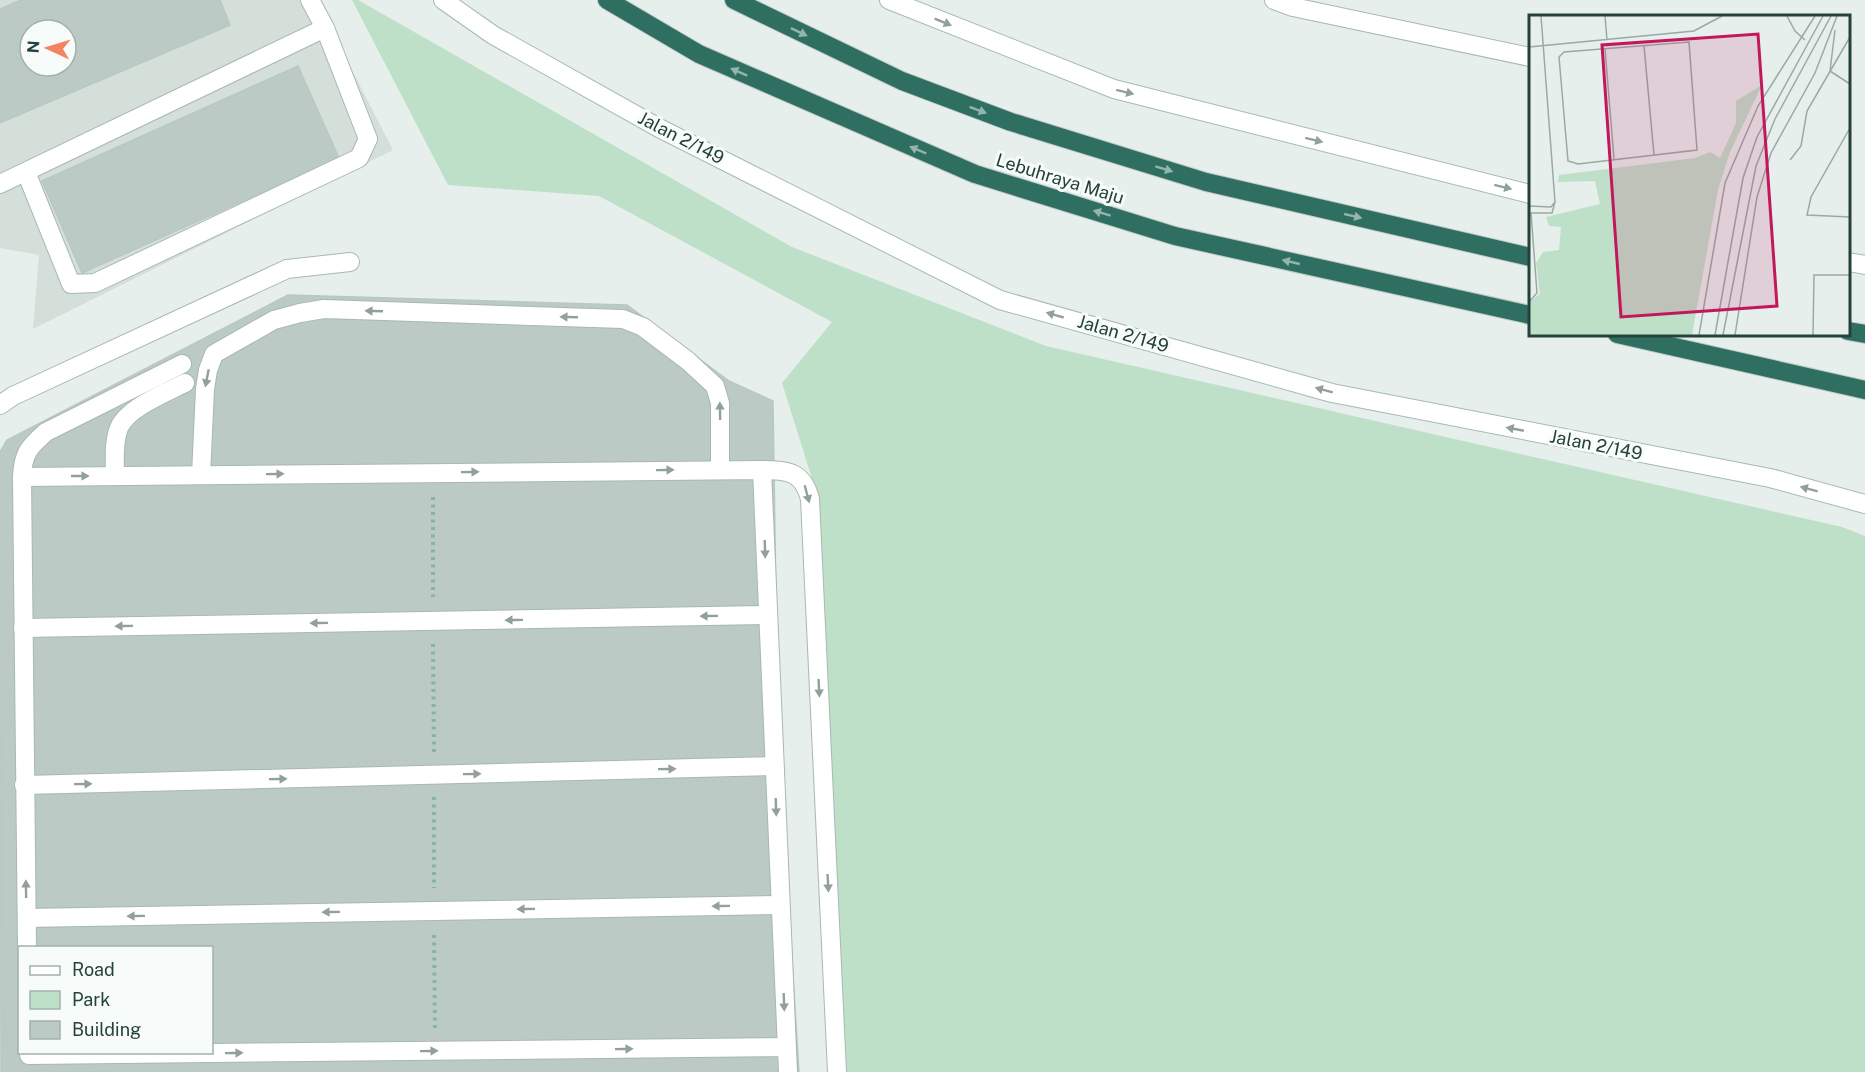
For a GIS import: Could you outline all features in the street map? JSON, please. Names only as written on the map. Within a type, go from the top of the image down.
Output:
[{"type":"highway","name":"Lebuhraya Maju","points":[[607,0],[699,54],[975,174],[1175,236],[1529,315]]},
{"type":"highway","points":[[740,3],[902,81],[1011,122],[1206,182],[1529,257]]},
{"type":"highway","points":[[1850,330],[1865,334]]},
{"type":"highway","points":[[1626,336],[1865,390]]},
{"type":"street","points":[[26,172],[71,284],[95,282],[359,158],[368,139],[325,28],[310,0]]},
{"type":"street","name":"Jalan 2/149","points":[[443,0],[493,35],[659,128],[1000,300],[1332,393],[1770,478],[1865,504]]},
{"type":"street","points":[[889,0],[1114,89],[1529,194]]},
{"type":"street","points":[[1274,0],[1293,7],[1529,57]]},
{"type":"street","points":[[0,184],[325,28]]},
{"type":"street","points":[[0,405],[13,396],[287,269],[350,262]]},
{"type":"street","points":[[1850,262],[1865,265]]},
{"type":"street","points":[[201,475],[205,388],[214,354],[274,320],[324,309],[623,320],[643,327],[688,361],[715,386],[720,403],[720,470]]},
{"type":"street","points":[[27,946],[22,460],[30,446],[46,432],[182,364]]},
{"type":"street","points":[[115,476],[115,450],[119,427],[130,414],[147,402],[185,383]]},
{"type":"street","points":[[22,477],[762,470],[790,472],[800,479],[807,488],[810,499],[837,1072]]},
{"type":"street","points":[[762,470],[788,1072]]},
{"type":"street","points":[[23,628],[767,615]]},
{"type":"street","points":[[24,785],[774,766]]},
{"type":"street","points":[[27,918],[780,905]]},
{"type":"street","points":[[29,1060],[786,1047]]},
{"type":"shaded area","points":[[0,0],[316,0],[393,150],[33,329],[39,255],[0,248]]},
{"type":"green space","points":[[352,0],[358,0],[792,247],[1046,346],[1842,527],[1865,536],[1865,1072],[846,1072],[815,488],[782,383],[832,322],[599,196],[448,185]]},
{"type":"building","points":[[21,0],[220,0],[230,25],[0,123],[0,9]]},
{"type":"building","points":[[298,66],[339,158],[82,273],[42,181]]},
{"type":"building","points":[[288,295],[627,305],[729,381],[773,401],[778,734],[799,1072],[1,1072],[0,452],[7,440]]}]
